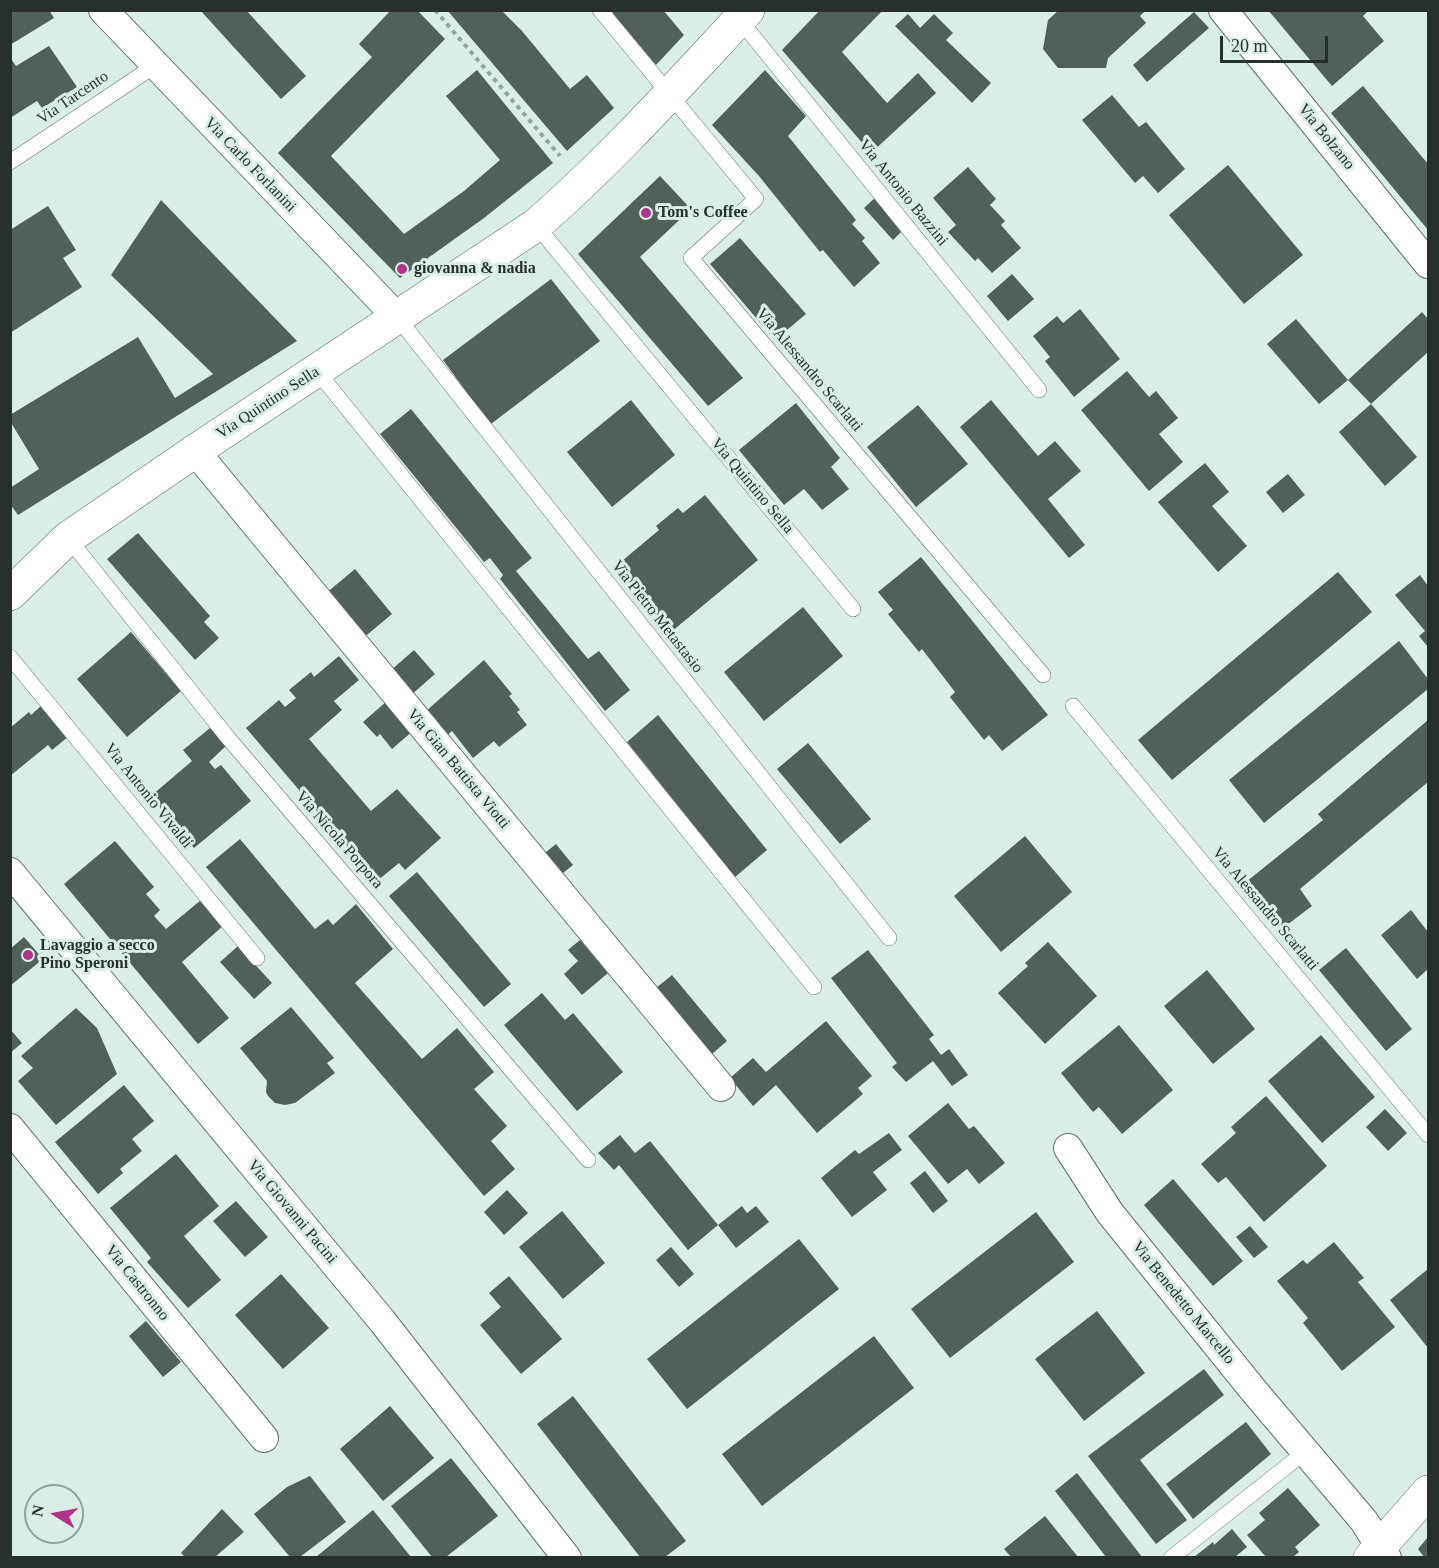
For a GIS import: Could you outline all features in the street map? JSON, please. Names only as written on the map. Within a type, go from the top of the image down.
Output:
[{"type":"street","name":"Via Carlo Forlanini","points":[[104,10],[397,317]]},
{"type":"street","name":"Via Bolzano","points":[[1223,10],[1428,264]]},
{"type":"street","name":"Via Quintino Sella","points":[[10,594],[68,538],[536,225],[568,197],[670,95],[743,15]]},
{"type":"street","name":"Via Gian Battista Viotti","points":[[195,451],[721,1088]]},
{"type":"street","name":"Via Giovanni Pacini","points":[[10,872],[383,1322],[567,1557]]},
{"type":"street","name":"Via Castronno","points":[[10,1128],[264,1438]]},
{"type":"street","name":"Via Benedetto Marcello","points":[[1068,1148],[1110,1213],[1254,1391],[1364,1521],[1379,1554]]},
{"type":"street","points":[[1379,1554],[1428,1492]]},
{"type":"lane","points":[[600,10],[670,95]]},
{"type":"lane","name":"Via Antonio Bazzini","points":[[743,15],[1039,390]]},
{"type":"lane","name":"Via Tarcento","points":[[10,162],[156,65]]},
{"type":"lane","name":"Via Alessandro Scarlatti","points":[[670,95],[756,199],[691,258],[1043,675]]},
{"type":"lane","name":"Via Quintino Sella","points":[[536,225],[853,609]]},
{"type":"lane","name":"Via Pietro Metastasio","points":[[397,317],[888,938]]},
{"type":"lane","points":[[317,371],[814,987]]},
{"type":"lane","name":"Via Nicola Porpora","points":[[68,538],[229,738],[588,1160]]},
{"type":"lane","name":"Via Antonio Vivaldi","points":[[10,657],[257,958]]},
{"type":"lane","name":"Via Alessandro Scarlatti","points":[[1072,706],[1428,1135]]},
{"type":"lane","points":[[1171,1557],[1305,1452]]},
{"type":"path","points":[[435,10],[566,163]]},
{"type":"building","points":[[10,10],[49,10],[54,18],[10,45]]},
{"type":"building","points":[[200,10],[246,10],[306,76],[281,99]]},
{"type":"building","points":[[391,10],[417,10],[445,39],[331,156],[404,234],[464,191],[500,160],[446,96],[477,70],[553,163],[484,218],[400,278],[278,153],[372,57],[359,44]]},
{"type":"building","points":[[447,10],[501,10],[522,31],[570,89],[587,75],[614,108],[567,151]]},
{"type":"building","points":[[610,10],[663,10],[684,35],[656,65]]},
{"type":"building","points":[[820,10],[883,10],[842,52],[887,103],[918,73],[936,93],[871,153],[782,50]]},
{"type":"building","points":[[1059,10],[1146,10],[1140,16],[1146,23],[1108,58],[1106,68],[1058,68],[1043,49],[1048,20]]},
{"type":"building","points":[[1268,10],[1369,10],[1363,16],[1384,41],[1332,86]]},
{"type":"building","points":[[1194,12],[1209,28],[1147,82],[1133,65]]},
{"type":"building","points":[[908,14],[920,28],[934,14],[953,33],[946,40],[991,83],[972,103],[895,26]]},
{"type":"building","points":[[49,46],[77,87],[42,108],[37,101],[10,118],[10,57],[16,66]]},
{"type":"building","points":[[765,70],[806,116],[788,136],[856,220],[852,224],[865,238],[862,241],[880,263],[854,287],[823,250],[820,252],[759,176],[712,125]]},
{"type":"building","points":[[1363,86],[1428,164],[1428,230],[1331,113]]},
{"type":"building","points":[[1112,95],[1139,127],[1146,122],[1185,169],[1158,193],[1143,176],[1135,183],[1082,120]]},
{"type":"building","points":[[1228,165],[1303,255],[1244,304],[1169,215]]},
{"type":"building","points":[[968,167],[996,199],[990,205],[1005,221],[1001,225],[1021,248],[992,273],[978,258],[975,261],[948,232],[956,225],[933,198]]},
{"type":"building","points":[[660,176],[691,209],[640,257],[743,378],[708,406],[578,254]]},
{"type":"building","points":[[877,196],[905,228],[893,240],[864,208]]},
{"type":"building","points":[[161,200],[297,341],[18,515],[10,504],[10,488],[39,469],[10,421],[10,415],[138,337],[175,398],[213,374],[111,275]]},
{"type":"building","points":[[48,206],[76,250],[63,258],[82,287],[10,333],[10,230]]},
{"type":"building","points":[[740,238],[806,314],[775,340],[710,264]]},
{"type":"building","points":[[1012,274],[1034,299],[1008,321],[987,296]]},
{"type":"building","points":[[551,279],[600,341],[487,427],[464,397],[468,394],[443,360]]},
{"type":"building","points":[[1080,309],[1120,359],[1074,397],[1045,361],[1050,357],[1033,336],[1057,316],[1063,323]]},
{"type":"building","points":[[1422,312],[1428,319],[1428,352],[1371,404],[1348,380]]},
{"type":"building","points":[[1296,319],[1348,380],[1319,404],[1267,344]]},
{"type":"building","points":[[1127,371],[1149,397],[1156,391],[1178,418],[1159,434],[1183,462],[1149,491],[1081,410]]},
{"type":"building","points":[[631,400],[675,455],[612,507],[567,452]]},
{"type":"building","points":[[991,400],[1038,456],[1055,441],[1081,471],[1048,499],[1085,545],[1069,558],[960,427]]},
{"type":"building","points":[[796,403],[840,458],[831,467],[849,489],[822,510],[804,489],[784,505],[739,450]]},
{"type":"building","points":[[1371,404],[1417,457],[1385,486],[1339,432]]},
{"type":"building","points":[[918,405],[968,464],[916,507],[867,447]]},
{"type":"building","points":[[411,409],[532,558],[516,571],[588,659],[599,651],[630,690],[605,711],[500,579],[503,575],[490,558],[484,562],[380,434]]},
{"type":"building","points":[[1205,463],[1229,492],[1212,506],[1247,546],[1218,572],[1158,502]]},
{"type":"building","points":[[1288,474],[1305,495],[1283,513],[1266,492]]},
{"type":"building","points":[[705,495],[758,560],[671,632],[616,566],[659,530],[656,526],[678,508],[683,513]]},
{"type":"building","points":[[138,533],[210,616],[204,622],[219,638],[195,660],[107,559]]},
{"type":"building","points":[[921,557],[1048,715],[1002,751],[989,735],[984,740],[950,697],[955,692],[922,649],[919,652],[888,614],[893,610],[878,592]]},
{"type":"building","points":[[355,569],[392,614],[362,639],[325,594]]},
{"type":"building","points":[[1338,572],[1372,612],[1172,780],[1138,740]]},
{"type":"building","points":[[1420,575],[1428,586],[1428,647],[1419,636],[1425,631],[1395,595]]},
{"type":"building","points":[[803,607],[843,656],[764,721],[724,672]]},
{"type":"building","points":[[131,632],[181,691],[127,737],[77,679]]},
{"type":"building","points":[[1399,641],[1428,679],[1428,689],[1264,823],[1229,780]]},
{"type":"building","points":[[414,650],[435,674],[410,696],[389,672]]},
{"type":"building","points":[[339,656],[359,680],[334,701],[342,710],[309,739],[371,811],[397,789],[441,838],[405,870],[399,863],[377,881],[246,728],[279,700],[285,707],[296,698],[289,690],[311,672],[314,677]]},
{"type":"building","points":[[484,660],[512,694],[509,696],[520,710],[517,712],[527,725],[499,747],[494,741],[473,758],[452,731],[445,737],[425,712]]},
{"type":"building","points":[[387,701],[414,730],[392,749],[380,734],[377,737],[363,722]]},
{"type":"building","points":[[42,705],[69,736],[52,750],[48,745],[10,776],[10,728],[29,712],[31,715]]},
{"type":"building","points":[[658,715],[767,850],[735,877],[627,742]]},
{"type":"building","points":[[1428,720],[1428,782],[1300,889],[1312,906],[1283,928],[1246,882],[1323,820],[1318,814]]},
{"type":"building","points":[[210,728],[227,745],[209,762],[215,769],[221,765],[251,801],[194,848],[151,796],[192,761],[183,750]]},
{"type":"building","points":[[808,743],[871,819],[840,844],[777,769]]},
{"type":"building","points":[[1025,836],[1072,892],[1001,952],[954,896]]},
{"type":"building","points":[[240,839],[315,929],[328,919],[333,925],[356,904],[393,949],[355,983],[422,1059],[457,1028],[494,1072],[474,1089],[507,1126],[491,1141],[515,1169],[484,1196],[206,867]]},
{"type":"building","points":[[115,841],[154,887],[146,894],[160,910],[154,916],[166,929],[201,900],[223,926],[182,962],[229,1018],[198,1044],[64,884]]},
{"type":"building","points":[[556,844],[573,865],[563,873],[545,853]]},
{"type":"building","points":[[417,872],[511,984],[484,1007],[389,896]]},
{"type":"building","points":[[1411,910],[1428,932],[1428,969],[1417,979],[1381,935]]},
{"type":"building","points":[[24,937],[43,959],[10,986],[10,949]]},
{"type":"building","points":[[580,940],[608,973],[582,995],[564,974],[578,961],[568,950]]},
{"type":"building","points":[[1048,942],[1097,996],[1045,1044],[998,993],[1028,966],[1025,963]]},
{"type":"building","points":[[238,946],[272,983],[254,999],[220,962]]},
{"type":"building","points":[[1346,948],[1412,1029],[1386,1051],[1319,970]]},
{"type":"building","points":[[868,950],[934,1035],[929,1039],[941,1055],[949,1049],[968,1075],[952,1086],[933,1061],[906,1082],[892,1067],[897,1063],[831,978]]},
{"type":"building","points":[[1207,970],[1255,1029],[1213,1064],[1164,1006]]},
{"type":"building","points":[[672,975],[727,1041],[712,1054],[656,988]]},
{"type":"building","points":[[542,993],[565,1020],[573,1013],[623,1072],[577,1111],[504,1025]]},
{"type":"building","points":[[291,1007],[334,1058],[327,1063],[335,1073],[295,1103],[285,1105],[275,1103],[268,1096],[267,1081],[240,1048]]},
{"type":"building","points":[[76,1008],[97,1028],[117,1074],[56,1125],[18,1081],[33,1068],[21,1056]]},
{"type":"building","points":[[826,1021],[872,1076],[858,1088],[863,1094],[817,1133],[776,1085],[753,1106],[730,1078],[753,1058],[766,1072]]},
{"type":"building","points":[[1119,1025],[1173,1090],[1122,1134],[1099,1107],[1093,1112],[1061,1073]]},
{"type":"building","points":[[10,1029],[22,1043],[10,1053]]},
{"type":"building","points":[[1321,1035],[1375,1097],[1322,1143],[1268,1081]]},
{"type":"building","points":[[124,1085],[154,1121],[132,1139],[142,1151],[120,1169],[123,1173],[98,1194],[55,1142]]},
{"type":"building","points":[[1266,1096],[1327,1166],[1264,1222],[1226,1177],[1218,1183],[1201,1164],[1236,1133],[1231,1127]]},
{"type":"building","points":[[948,1103],[969,1129],[974,1126],[1005,1163],[979,1184],[967,1169],[948,1184],[908,1136]]},
{"type":"building","points":[[1385,1109],[1407,1133],[1388,1151],[1366,1127]]},
{"type":"building","points":[[889,1133],[902,1150],[873,1172],[887,1190],[852,1217],[821,1178],[855,1150],[859,1154]]},
{"type":"building","points":[[620,1135],[635,1153],[650,1141],[718,1225],[688,1250],[619,1165],[614,1170],[598,1153]]},
{"type":"building","points":[[176,1154],[219,1206],[184,1236],[221,1280],[188,1308],[147,1262],[151,1258],[110,1208]]},
{"type":"building","points":[[925,1171],[948,1201],[933,1213],[910,1183]]},
{"type":"building","points":[[1173,1179],[1243,1261],[1213,1286],[1144,1205]]},
{"type":"building","points":[[507,1190],[528,1213],[504,1235],[484,1212]]},
{"type":"building","points":[[236,1201],[268,1237],[245,1257],[213,1221]]},
{"type":"building","points":[[742,1206],[747,1213],[756,1206],[769,1222],[736,1248],[718,1225]]},
{"type":"building","points":[[562,1211],[605,1263],[563,1299],[519,1247]]},
{"type":"building","points":[[1036,1212],[1074,1262],[950,1358],[911,1309]]},
{"type":"building","points":[[1250,1226],[1268,1247],[1254,1258],[1236,1237]]},
{"type":"building","points":[[799,1239],[839,1289],[687,1409],[647,1359]]},
{"type":"building","points":[[1334,1242],[1364,1278],[1358,1282],[1395,1327],[1342,1371],[1303,1323],[1308,1318],[1277,1281],[1303,1260],[1307,1264]]},
{"type":"building","points":[[671,1247],[694,1274],[679,1287],[656,1260]]},
{"type":"building","points":[[1428,1269],[1428,1348],[1390,1300]]},
{"type":"building","points":[[281,1274],[329,1328],[283,1369],[235,1315]]},
{"type":"building","points":[[509,1276],[562,1339],[521,1374],[480,1325],[501,1307],[489,1293]]},
{"type":"building","points":[[1097,1311],[1145,1373],[1084,1421],[1035,1359]]},
{"type":"building","points":[[146,1321],[181,1362],[163,1377],[129,1336]]},
{"type":"building","points":[[874,1336],[914,1388],[762,1506],[722,1454]]},
{"type":"building","points":[[1204,1369],[1224,1395],[1140,1460],[1187,1520],[1156,1544],[1088,1456]]},
{"type":"building","points":[[573,1396],[686,1541],[665,1557],[640,1557],[537,1424]]},
{"type":"building","points":[[390,1406],[434,1458],[383,1501],[340,1449]]},
{"type":"building","points":[[1246,1422],[1271,1454],[1193,1519],[1166,1484]]},
{"type":"building","points":[[451,1458],[498,1516],[446,1557],[432,1557],[391,1506]]},
{"type":"building","points":[[1077,1473],[1142,1557],[1106,1557],[1055,1491]]},
{"type":"building","points":[[310,1476],[346,1522],[300,1557],[290,1557],[254,1514],[287,1487]]},
{"type":"building","points":[[1288,1488],[1320,1525],[1295,1547],[1299,1552],[1293,1557],[1266,1557],[1247,1535],[1265,1520],[1259,1513]]},
{"type":"building","points":[[222,1509],[244,1532],[215,1557],[185,1557],[181,1553]]},
{"type":"building","points":[[373,1510],[411,1557],[316,1557]]},
{"type":"building","points":[[1045,1516],[1078,1557],[1011,1557],[1004,1549]]},
{"type":"building","points":[[1232,1529],[1247,1547],[1235,1557],[1194,1557],[1213,1542],[1214,1545]]},
{"type":"building","points":[[1428,1537],[1428,1557],[1424,1557],[1418,1549]]},
{"type":"place","name":"Tom's Coffee","points":[[646,213]]},
{"type":"place","name":"giovanna & nadia","points":[[402,269]]},
{"type":"place","name":"Lavaggio a secco Pino Speroni","points":[[28,955]]}]
